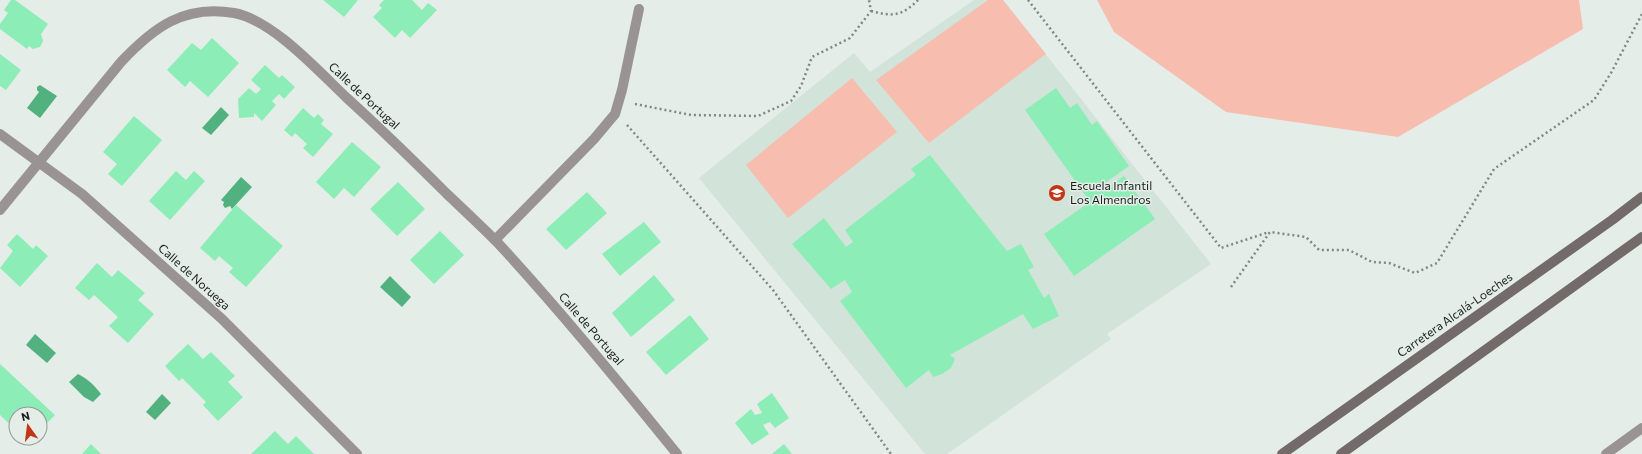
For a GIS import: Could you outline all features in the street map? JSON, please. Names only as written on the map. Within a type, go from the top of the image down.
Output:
[{"type":"main road","name":"Carretera Alcalá-Loeches","points":[[1282,454],[1612,220],[1642,197]]},
{"type":"main road","points":[[1341,454],[1642,238]]},
{"type":"street","points":[[495,240],[594,139],[614,114],[620,96],[639,10]]},
{"type":"street","name":"Calle de Portugal","points":[[0,210],[121,62],[140,42],[161,26],[186,15],[208,11],[235,13],[259,23],[280,36],[385,133],[495,240],[609,369],[677,454]]},
{"type":"street","name":"Calle de Noruega","points":[[0,134],[82,194],[222,319],[357,454]]},
{"type":"street","points":[[1606,454],[1642,428]]},
{"type":"path","points":[[620,96],[637,105],[691,115],[758,116],[791,101],[801,86],[812,57],[850,38],[871,11],[869,0]]},
{"type":"path","points":[[871,11],[888,16],[907,11],[918,0]]},
{"type":"path","points":[[1028,0],[1221,248],[1270,232],[1306,237],[1319,250],[1350,250],[1372,262],[1389,263],[1414,273],[1437,263],[1494,169],[1594,100],[1611,73],[1642,14]]},
{"type":"path","points":[[614,114],[630,127],[773,290],[891,454]]},
{"type":"path","points":[[1231,287],[1270,232]]},
{"type":"shaded area","points":[[974,0],[1003,0],[1211,264],[1107,334],[1111,339],[947,454],[925,454],[699,178],[854,53],[870,72]]},
{"type":"shaded area","points":[[988,0],[1003,0],[1046,54],[929,143],[876,80]]},
{"type":"shaded area","points":[[1097,0],[1579,0],[1583,29],[1398,137],[1226,112],[1114,32]]},
{"type":"shaded area","points":[[852,78],[897,132],[788,218],[746,165]]},
{"type":"shaded area","points":[[40,85],[57,96],[40,118],[27,108],[39,92],[37,87]]},
{"type":"shaded area","points":[[221,107],[229,115],[211,135],[202,128]]},
{"type":"shaded area","points":[[241,177],[252,187],[232,209],[230,206],[225,208],[223,205],[224,202],[221,200]]},
{"type":"shaded area","points":[[390,276],[411,297],[402,307],[380,287]]},
{"type":"shaded area","points":[[35,334],[56,353],[47,363],[26,345]]},
{"type":"shaded area","points":[[78,374],[91,382],[101,394],[93,402],[84,397],[69,382]]},
{"type":"shaded area","points":[[162,394],[171,403],[155,420],[146,412]]},
{"type":"building","points":[[11,0],[15,0],[48,24],[41,34],[43,41],[40,47],[33,49],[29,46],[27,49],[0,29],[0,24],[8,13],[4,10]]},
{"type":"building","points":[[323,0],[358,0],[344,17]]},
{"type":"building","points":[[384,0],[412,0],[422,10],[428,3],[437,10],[410,38],[402,30],[395,38],[373,17],[382,8],[379,5]]},
{"type":"building","points":[[212,38],[239,63],[208,97],[190,81],[185,87],[167,70],[192,43],[201,50]]},
{"type":"building","points":[[0,54],[21,70],[6,90],[0,86]]},
{"type":"building","points":[[265,65],[279,78],[282,75],[295,87],[284,99],[279,94],[272,101],[276,105],[262,121],[254,113],[254,117],[239,118],[238,99],[249,88],[256,94],[261,89],[251,80]]},
{"type":"building","points":[[1056,88],[1070,108],[1077,103],[1092,125],[1097,121],[1129,166],[1105,183],[1109,187],[1124,176],[1155,219],[1074,276],[1044,234],[1090,202],[1025,110]]},
{"type":"building","points":[[303,108],[314,118],[318,114],[324,120],[321,124],[333,134],[313,157],[303,148],[307,144],[295,133],[292,137],[284,130]]},
{"type":"building","points":[[134,116],[162,140],[122,186],[108,174],[117,164],[103,152]]},
{"type":"building","points":[[352,142],[381,167],[354,197],[344,188],[334,199],[316,182]]},
{"type":"building","points":[[930,155],[1007,251],[1021,244],[1034,267],[1028,270],[1044,298],[1049,294],[1059,316],[1033,329],[1023,314],[950,355],[955,359],[951,368],[942,374],[933,377],[929,370],[906,388],[840,301],[852,292],[845,280],[831,289],[792,244],[824,218],[846,247],[853,242],[845,230],[916,175],[911,169]]},
{"type":"building","points":[[176,171],[186,180],[194,171],[205,181],[170,220],[149,201]]},
{"type":"building","points":[[398,182],[425,209],[397,236],[370,209]]},
{"type":"building","points":[[587,192],[607,213],[566,250],[546,229]]},
{"type":"building","points":[[236,205],[283,246],[246,287],[229,272],[233,268],[219,256],[215,261],[200,248]]},
{"type":"building","points":[[644,222],[661,242],[620,276],[602,254]]},
{"type":"building","points":[[440,231],[464,255],[434,284],[410,260]]},
{"type":"building","points":[[17,234],[33,249],[36,245],[48,256],[20,287],[0,268],[13,251],[7,245]]},
{"type":"building","points":[[97,263],[112,277],[118,270],[145,293],[138,300],[154,314],[128,343],[109,326],[118,317],[94,295],[89,300],[75,288]]},
{"type":"building","points":[[654,275],[675,300],[631,337],[612,313]]},
{"type":"building","points":[[690,315],[709,339],[666,375],[646,352]]},
{"type":"building","points":[[188,344],[203,359],[211,352],[235,376],[228,382],[243,397],[218,421],[203,405],[206,402],[182,378],[179,381],[165,366]]},
{"type":"building","points":[[0,364],[45,406],[8,406],[8,422],[0,415]]},
{"type":"building","points":[[772,393],[789,418],[775,428],[770,422],[763,425],[769,434],[752,445],[735,423],[751,409],[755,415],[762,413],[757,404]]},
{"type":"building","points":[[48,409],[55,415],[48,422]]},
{"type":"building","points":[[275,431],[288,444],[296,436],[314,454],[251,454]]},
{"type":"building","points":[[91,444],[101,454],[82,454]]},
{"type":"building","points":[[784,444],[792,454],[772,454]]},
{"type":"place","name":"Escuela Infantil Los Almendros","points":[[1057,193]]}]
